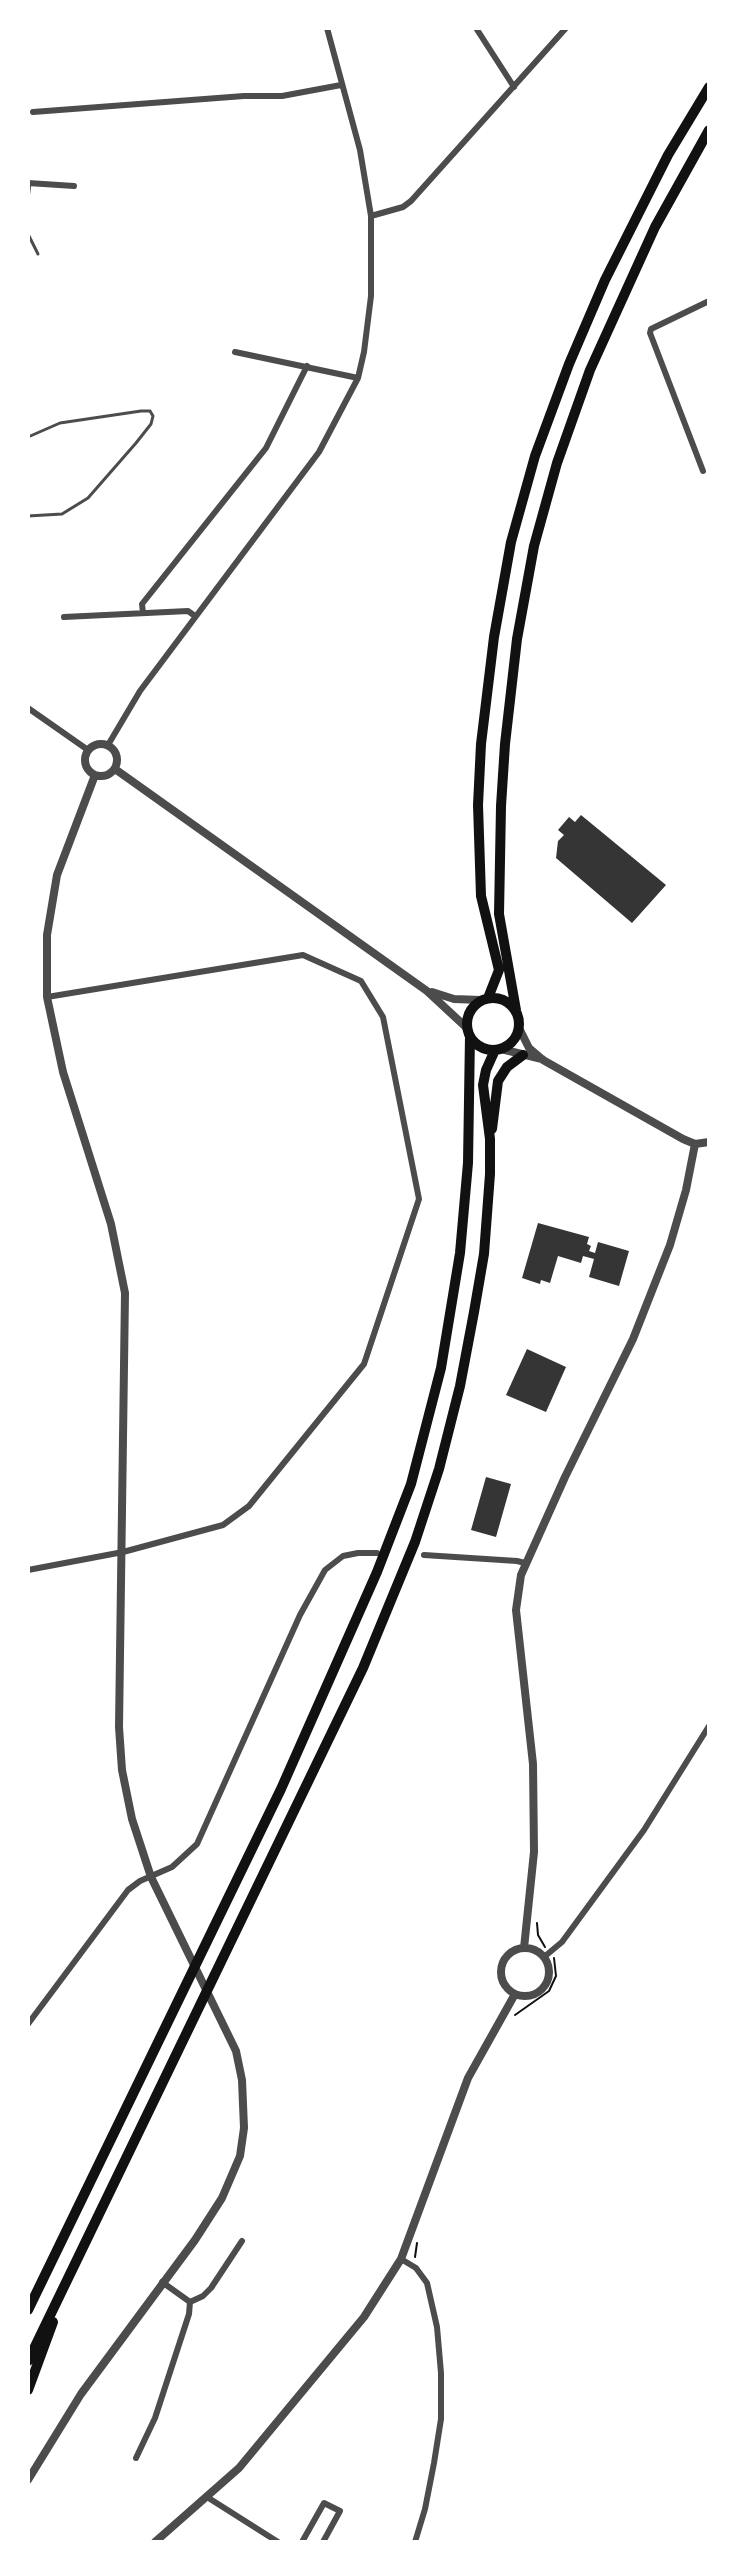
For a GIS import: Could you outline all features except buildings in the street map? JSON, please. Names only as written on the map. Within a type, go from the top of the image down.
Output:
[{"type":"highway","points":[[28,2310],[281,1789],[377,1572],[411,1484],[441,1368],[458,1267],[468,1163],[470,1012],[485,999],[499,970],[481,896],[478,805],[481,744],[494,637],[511,542],[540,443],[599,294],[668,155],[709,87]]},
{"type":"highway","points":[[469,1032],[478,1045],[498,1049],[509,1044],[519,1028],[499,914],[501,806],[517,639],[534,546],[557,463],[590,370],[655,227],[709,130]]},
{"type":"highway","points":[[485,999],[504,1000],[516,1010]]},
{"type":"highway","points":[[28,2361],[363,1668],[406,1566],[439,1469],[460,1386],[484,1254],[490,1139],[483,1085],[486,1070],[498,1049]]},
{"type":"highway","points":[[490,1139],[498,1081],[507,1067],[523,1055]]},
{"type":"highway","points":[[28,2390],[68,2278]]},
{"type":"street","points":[[108,745],[140,691],[319,452],[358,378],[371,296],[371,216],[360,150],[327,28]]},
{"type":"street","points":[[476,28],[514,87]]},
{"type":"street","points":[[371,216],[411,201],[566,28]]},
{"type":"street","points":[[33,112],[244,96],[282,96],[341,85]]},
{"type":"street","points":[[29,183],[74,186]]},
{"type":"street","points":[[703,471],[650,333],[651,329],[709,301]]},
{"type":"street","points":[[235,352],[358,378]]},
{"type":"street","points":[[143,613],[142,604],[266,448],[307,366]]},
{"type":"street","points":[[64,617],[188,611],[195,616]]},
{"type":"street","points":[[28,708],[88,750]]},
{"type":"street","points":[[96,744],[108,745],[116,754],[115,769],[107,775],[95,775],[85,763],[88,750],[96,744]]},
{"type":"street","points":[[115,769],[427,991],[469,1032]]},
{"type":"street","points":[[28,2480],[81,2394],[195,2240],[222,2198],[240,2156],[244,2128],[242,2080],[236,2051],[151,1877],[132,1819],[122,1770],[119,1727],[125,1293],[111,1224],[63,1072],[47,997],[49,922],[57,875],[95,775]]},
{"type":"street","points":[[28,1570],[123,1552],[223,1525],[249,1506],[364,1364],[419,1199],[383,1017],[361,981],[303,955],[47,997]]},
{"type":"street","points":[[427,991],[454,999],[485,999]]},
{"type":"street","points":[[519,1028],[529,1048],[543,1060],[628,1110],[695,1144],[709,1142]]},
{"type":"street","points":[[498,1049],[543,1060]]},
{"type":"street","points":[[524,1948],[534,1852],[533,1764],[516,1610],[520,1582],[525,1563],[633,1339],[670,1245],[695,1144]]},
{"type":"street","points":[[30,2018],[128,1890],[185,1857],[204,1830],[317,1581],[325,1570],[343,1556],[377,1553]]},
{"type":"street","points":[[424,1555],[525,1563]]},
{"type":"street","points":[[547,1955],[562,1942],[644,1830],[709,1726]]},
{"type":"street","points":[[524,1948],[547,1955],[549,1971],[544,1986],[529,1995],[515,1994],[505,1986],[501,1970],[508,1955],[524,1948]]},
{"type":"street","points":[[155,2542],[239,2468],[364,2317],[401,2259],[468,2078],[515,1994]]},
{"type":"street","points":[[190,2302],[211,2288],[242,2241]]},
{"type":"street","points":[[401,2259],[424,2276],[427,2283],[437,2327],[441,2373],[441,2419],[425,2509],[415,2542]]},
{"type":"street","points":[[162,2282],[190,2302]]},
{"type":"street","points":[[136,2458],[168,2381],[190,2302]]},
{"type":"street","points":[[207,2497],[278,2542]]},
{"type":"street","points":[[302,2542],[324,2503],[340,2511],[323,2542]]},
{"type":"lane","points":[[28,199],[29,183]]},
{"type":"lane","points":[[28,234],[38,254]]},
{"type":"lane","points":[[28,437],[60,423],[147,410],[153,416],[151,424],[136,443],[88,498],[62,514],[28,516]]},
{"type":"path","points":[[511,2018],[554,1985],[555,1959],[547,1955],[538,1935],[537,1922]]},
{"type":"path","points":[[412,2265],[418,2239]]}]
